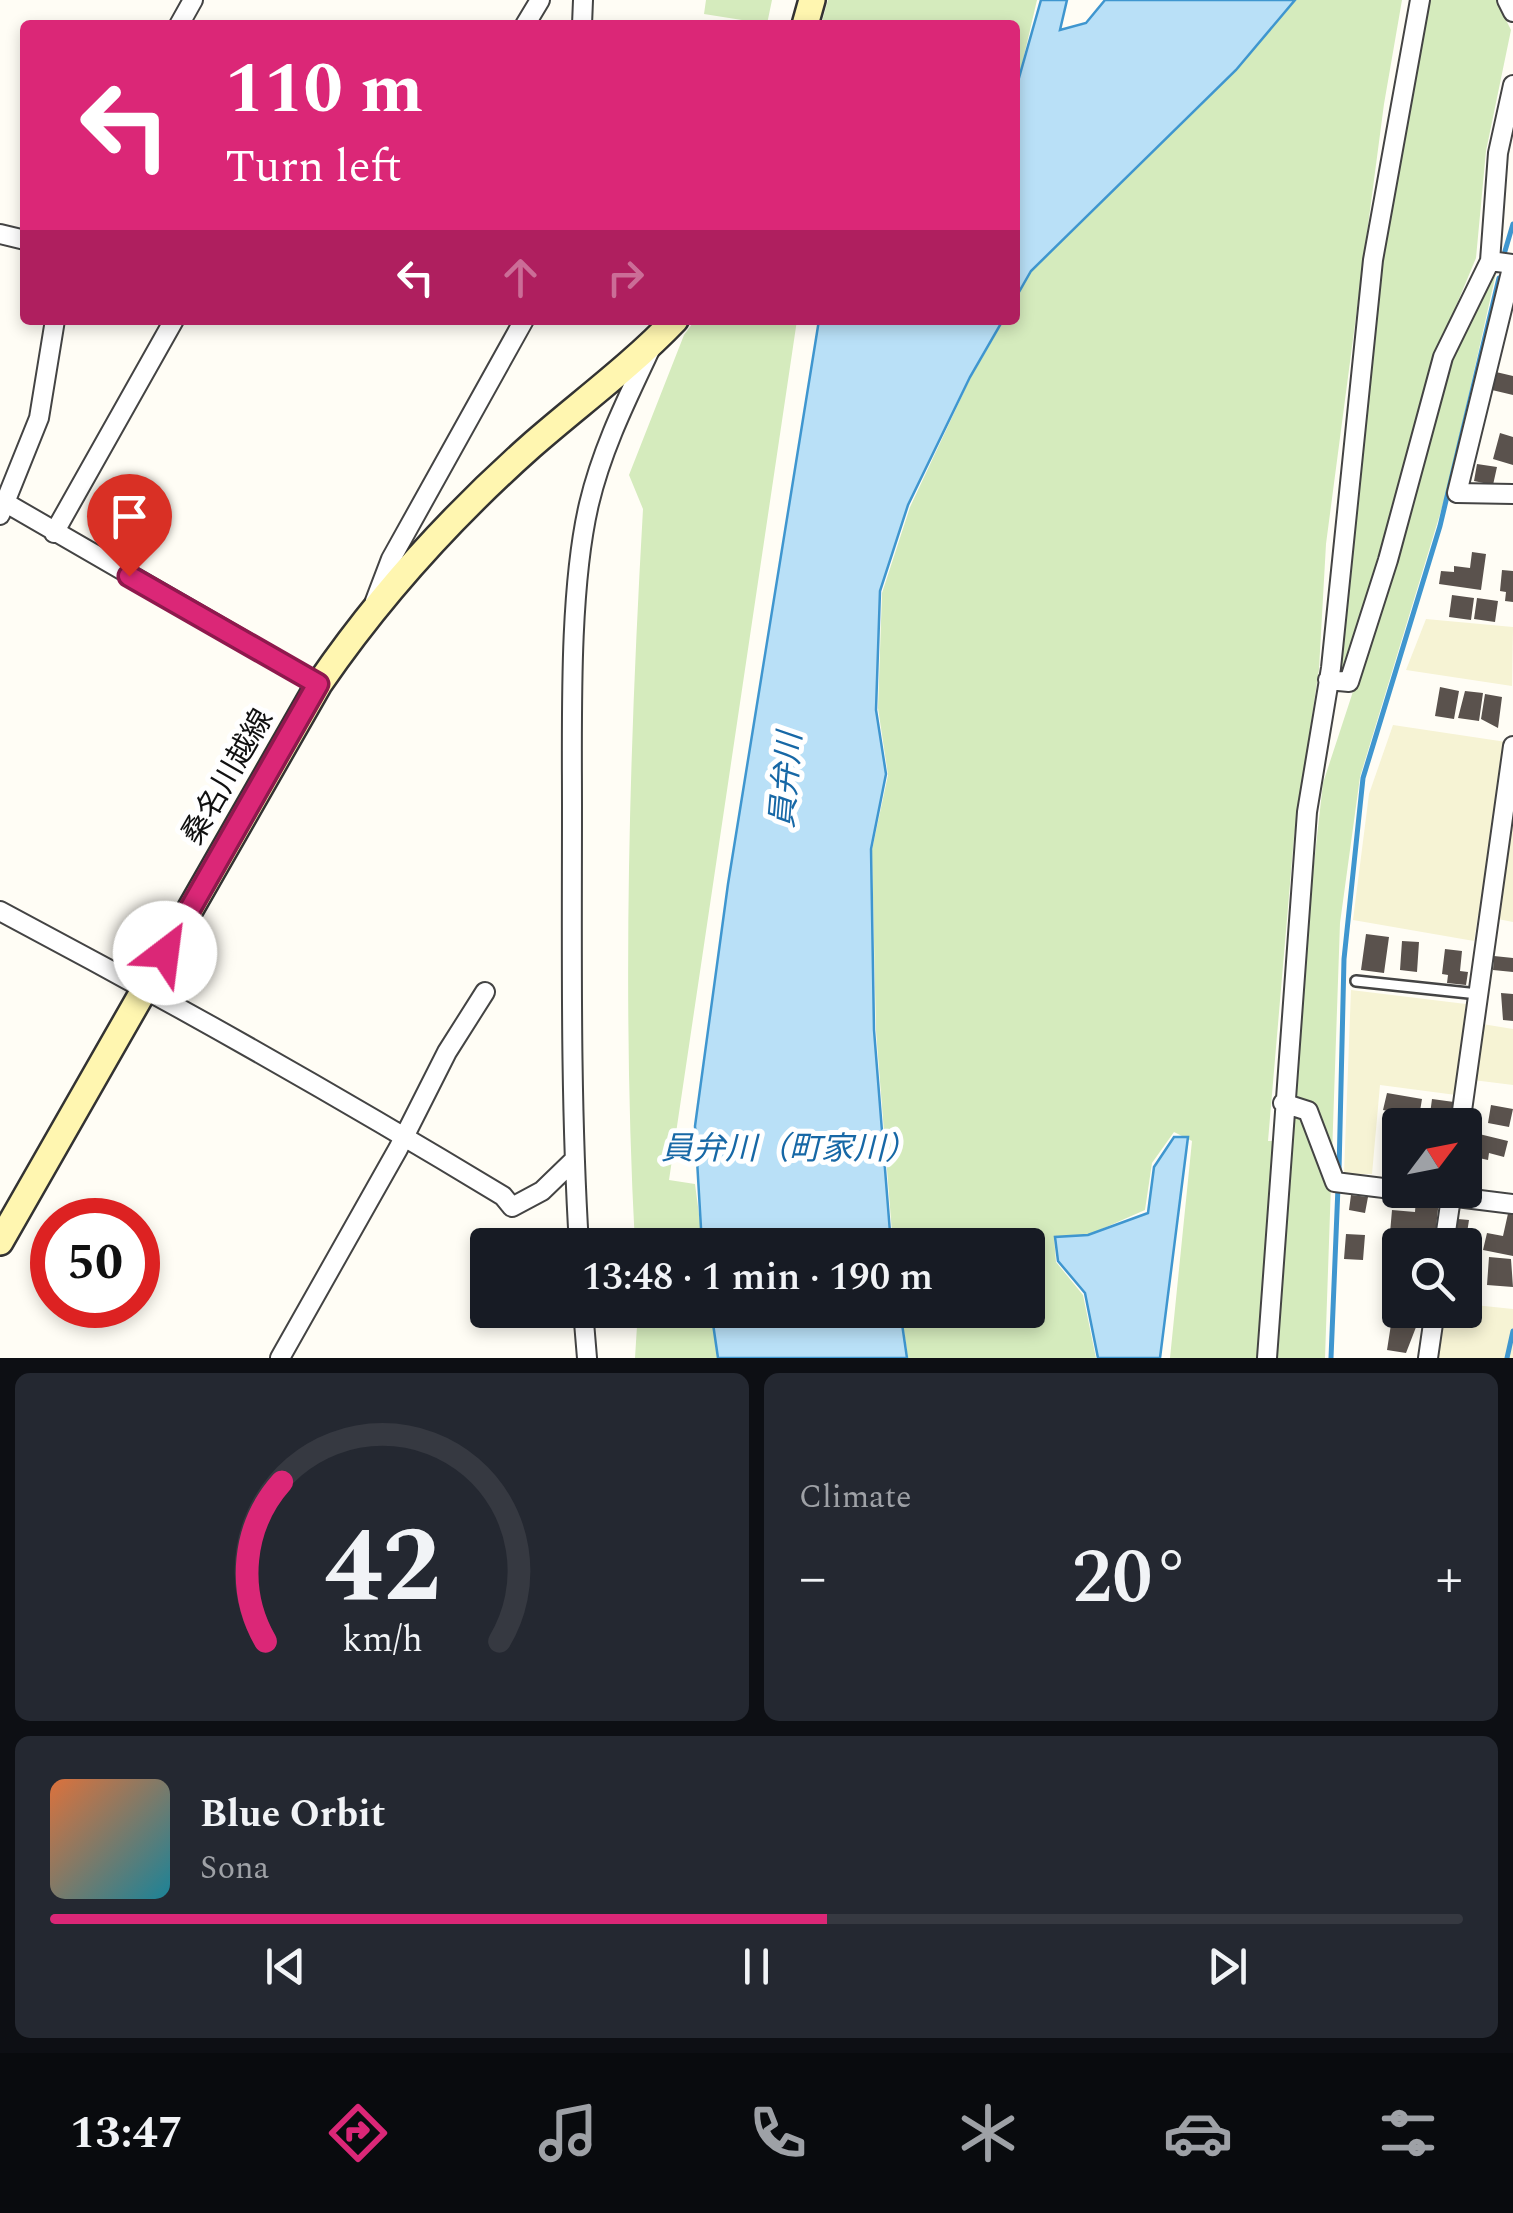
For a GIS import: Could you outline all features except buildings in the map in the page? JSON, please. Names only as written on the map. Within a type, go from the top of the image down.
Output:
[{"type":"main road","name":"桑名川越線","points":[[0,1242],[318,684],[373,606],[422,550],[529,448],[669,325]]},
{"type":"street","points":[[1267,1358],[1307,812],[1328,680],[1373,260],[1420,0]]},
{"type":"street","points":[[1507,0],[1513,12]]},
{"type":"street","points":[[1328,680],[1348,682],[1388,560],[1442,357],[1490,261],[1498,153],[1513,85]]},
{"type":"street","points":[[1490,261],[1513,264],[1457,493],[1513,494]]},
{"type":"street","points":[[54,325],[39,418],[3,509],[54,533],[318,684]]},
{"type":"street","points":[[54,533],[171,325]]},
{"type":"street","points":[[373,606],[391,559],[521,325]]},
{"type":"street","points":[[578,1228],[573,1161],[572,754],[580,576],[588,509],[608,438],[655,341]]},
{"type":"street","points":[[1462,1108],[1513,746]]},
{"type":"street","points":[[0,911],[146,986],[403,1135],[503,1196],[512,1207],[542,1191],[573,1161]]},
{"type":"street","points":[[280,1358],[446,1052],[485,992]]},
{"type":"street","points":[[1283,1103],[1308,1112],[1340,1183],[1382,1187]]},
{"type":"street","points":[[1482,1199],[1513,1204]]},
{"type":"street","points":[[584,1328],[586,1358]]},
{"type":"street","points":[[1428,1358],[1432,1328]]},
{"type":"lane","points":[[1356,981],[1478,994]]},
{"type":"shaded area","points":[[1426,619],[1513,627],[1512,686],[1406,670]]},
{"type":"shaded area","points":[[1393,725],[1513,743],[1513,922],[1478,915],[1474,941],[1353,920],[1369,794]]},
{"type":"shaded area","points":[[1351,990],[1466,1004],[1464,1021],[1513,1029],[1513,1085],[1457,1078],[1456,1095],[1380,1085],[1372,1174],[1344,1174]]},
{"type":"shaded area","points":[[1482,1306],[1513,1309],[1513,1358],[1435,1358],[1439,1328],[1482,1328]]},
{"type":"green space","points":[[706,0],[772,0],[768,20],[704,14]]},
{"type":"green space","points":[[828,0],[1037,0],[1020,73],[1020,20],[822,20]]},
{"type":"green space","points":[[1296,0],[1402,0],[1384,104],[1326,544],[1319,669],[1294,837],[1268,1141],[1283,1141],[1323,783],[1363,661],[1442,383],[1481,282],[1497,269],[1447,491],[1360,777],[1340,923],[1325,1358],[1170,1358],[1192,1141],[1174,1132],[1152,1163],[1145,1210],[1088,1235],[1054,1237],[1056,1262],[1083,1295],[1096,1358],[908,1358],[904,1328],[1045,1328],[1045,1228],[892,1228],[876,1031],[872,850],[888,775],[878,708],[882,593],[910,507],[971,377],[1001,325],[1020,325],[1020,291],[1031,272],[1236,70]]},
{"type":"green space","points":[[1426,0],[1496,0],[1511,30],[1486,151],[1476,258],[1434,359],[1392,528],[1346,676],[1333,677],[1380,267]]},
{"type":"green space","points":[[691,325],[796,325],[669,1180],[695,1184],[701,1228],[634,1228],[629,877],[643,509],[629,475]]},
{"type":"green space","points":[[637,1328],[713,1328],[717,1358],[635,1358]]},
{"type":"water","points":[[1041,0],[1067,0],[1060,30],[1086,23],[1105,0],[1295,0],[1236,70],[1031,271],[1020,290],[1020,74]]},
{"type":"water","name":"員弁川（町家川）","points":[[818,325],[1000,325],[970,377],[908,505],[880,591],[876,710],[886,774],[871,849],[874,1030],[890,1228],[701,1228],[695,1126],[728,884]]},
{"type":"water","points":[[1174,1137],[1188,1137],[1160,1358],[1098,1358],[1085,1293],[1058,1261],[1055,1237],[1088,1235],[1148,1213],[1154,1167]]},
{"type":"water","points":[[714,1328],[903,1328],[907,1358],[718,1358]]},
{"type":"waterway","points":[[1505,251],[1513,224]]},
{"type":"waterway","points":[[1339,1171],[1344,959],[1363,778],[1440,526],[1499,278]]},
{"type":"waterway","points":[[1331,1358],[1338,1187]]},
{"type":"waterway","points":[[1507,1358],[1513,1331]]},
{"type":"route","points":[[129,576],[318,684],[165,953]]},
{"type":"water label","name":"員弁川","points":[[787,780]]}]
